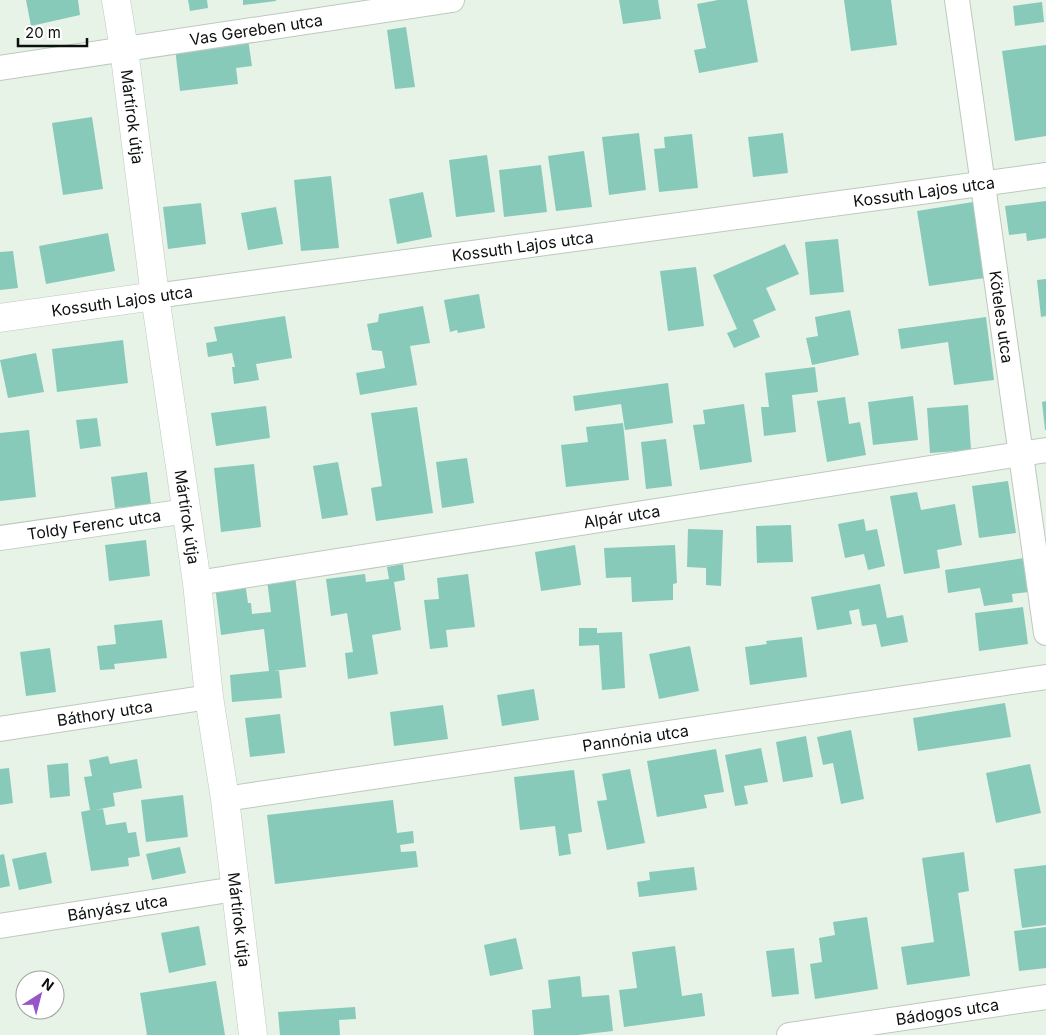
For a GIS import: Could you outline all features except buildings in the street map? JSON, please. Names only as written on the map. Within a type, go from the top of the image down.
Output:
[{"type":"street","name":"Mártírok útja","points":[[116,0],[124,49],[155,296],[197,583],[253,1035]]},
{"type":"street","name":"Vas Gereben utca","points":[[0,68],[452,0]]},
{"type":"street","name":"Köteles utca","points":[[956,0],[1046,633]]},
{"type":"street","name":"Kossuth Lajos utca","points":[[0,318],[1046,175]]},
{"type":"street","name":"Alpár utca","points":[[197,583],[1046,450]]},
{"type":"street","name":"Toldy Ferenc utca","points":[[0,538],[187,511]]},
{"type":"street","name":"Pannónia utca","points":[[225,799],[1046,678]]},
{"type":"street","name":"Báthory utca","points":[[0,729],[210,698]]},
{"type":"street","name":"Bányász utca","points":[[0,926],[235,889]]},
{"type":"street","name":"Bádogos utca","points":[[789,1035],[1046,997]]}]
